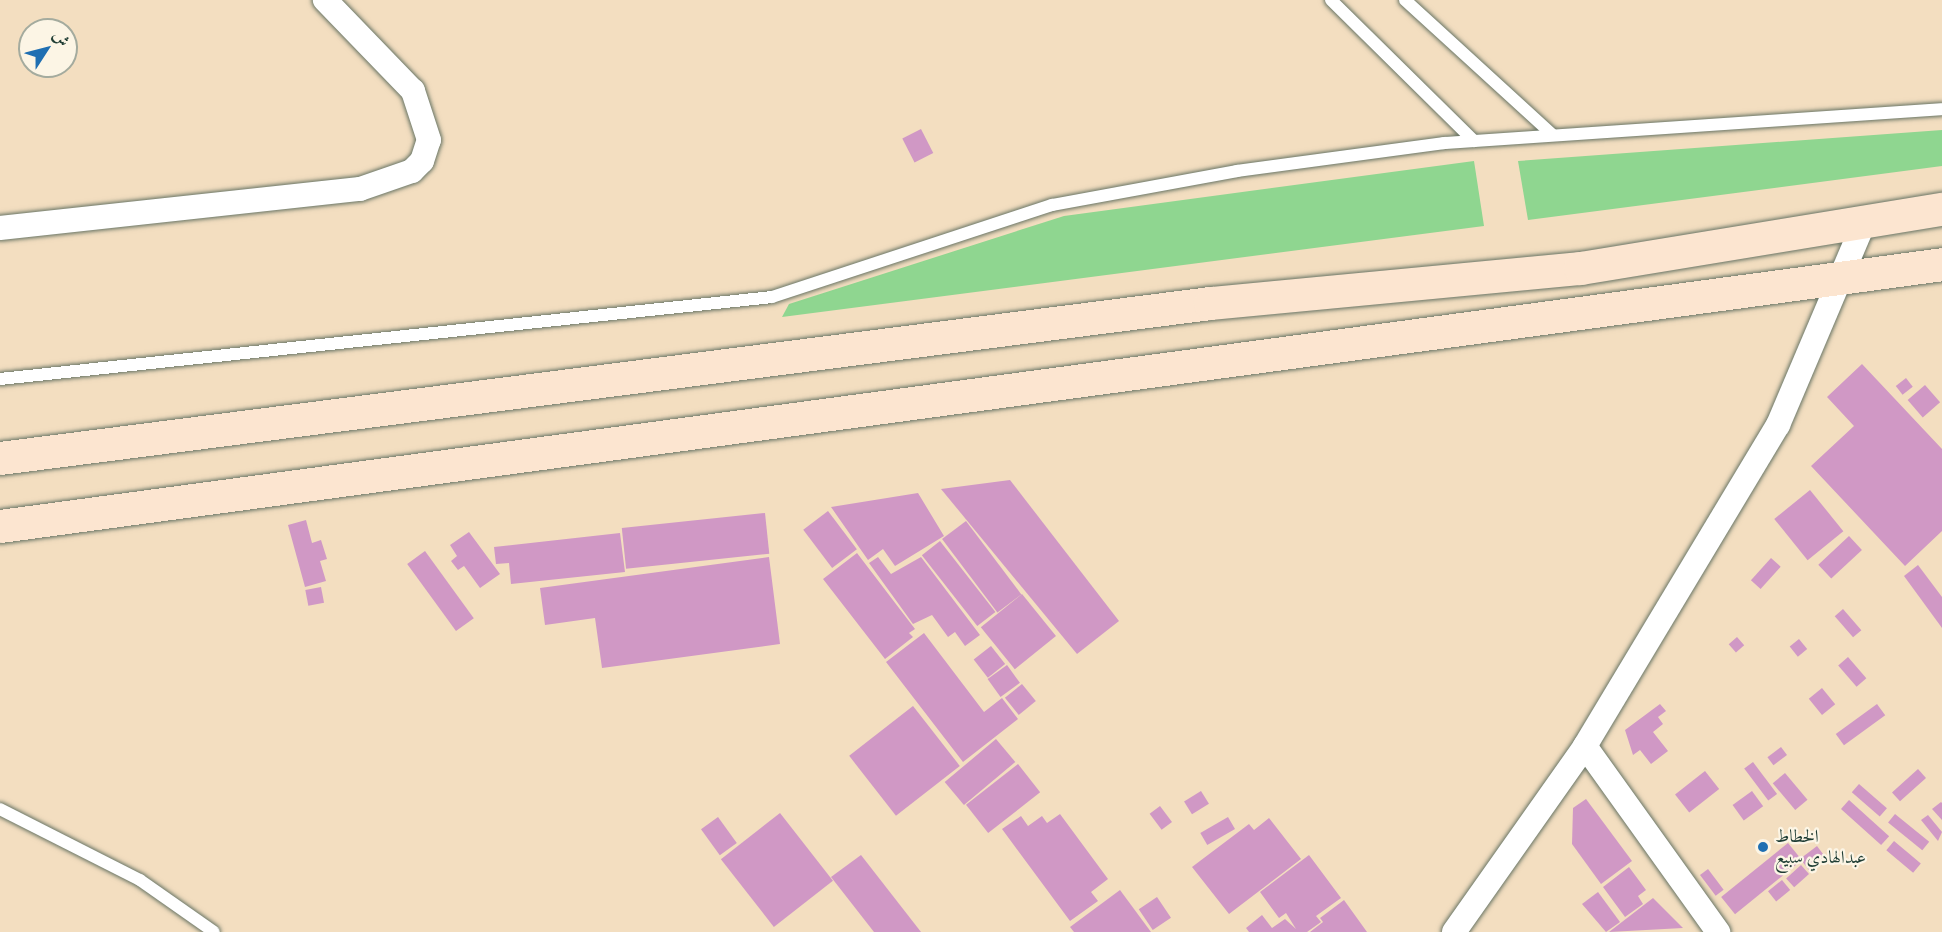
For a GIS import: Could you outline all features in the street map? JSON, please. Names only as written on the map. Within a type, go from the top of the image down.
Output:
[{"type":"main road","points":[[0,458],[1198,304],[1580,268],[1942,209]]},
{"type":"main road","points":[[0,526],[1842,275],[1942,264]]},
{"type":"street","points":[[0,228],[360,189],[412,171],[422,161],[429,140],[413,91],[325,0]]},
{"type":"street","points":[[1454,932],[1585,746],[1778,425],[1864,222]]},
{"type":"street","points":[[1585,746],[1718,932]]},
{"type":"lane","points":[[1331,0],[1474,141]]},
{"type":"lane","points":[[1405,0],[1553,135]]},
{"type":"lane","points":[[0,379],[772,297],[1052,205],[1237,171],[1474,141],[1942,109]]},
{"type":"lane","points":[[0,808],[140,880],[214,932]]},
{"type":"green space","points":[[1942,130],[1942,166],[1528,220],[1518,161]]},
{"type":"green space","points":[[1474,161],[1484,226],[782,317],[789,304],[1064,216]]},
{"type":"building","points":[[921,129],[933,153],[915,163],[902,139]]},
{"type":"building","points":[[1862,364],[1942,449],[1942,531],[1905,566],[1811,466],[1854,426],[1827,397]]},
{"type":"building","points":[[1906,378],[1913,387],[1903,395],[1896,386]]},
{"type":"building","points":[[1925,385],[1940,402],[1923,417],[1908,400]]},
{"type":"building","points":[[1010,480],[1119,621],[1077,654],[941,489]]},
{"type":"building","points":[[1810,490],[1843,531],[1808,560],[1774,519]]},
{"type":"building","points":[[918,493],[944,536],[895,566],[883,549],[868,560],[831,507]]},
{"type":"building","points":[[828,511],[857,549],[832,568],[803,530]]},
{"type":"building","points":[[765,513],[769,554],[626,569],[622,528]]},
{"type":"building","points":[[306,520],[312,543],[321,540],[327,559],[320,561],[326,581],[305,587],[288,525]]},
{"type":"building","points":[[966,521],[1021,594],[997,613],[942,539]]},
{"type":"building","points":[[469,532],[500,574],[480,588],[464,566],[458,570],[451,561],[457,556],[450,545]]},
{"type":"building","points":[[620,533],[625,572],[511,584],[509,563],[496,564],[494,547]]},
{"type":"building","points":[[1849,536],[1862,550],[1831,579],[1818,565]]},
{"type":"building","points":[[940,541],[995,612],[977,626],[922,555]]},
{"type":"building","points":[[425,551],[474,618],[456,631],[407,564]]},
{"type":"building","points":[[857,553],[915,629],[909,633],[913,637],[885,659],[823,579]]},
{"type":"building","points":[[769,557],[780,644],[602,668],[595,618],[545,625],[540,588]]},
{"type":"building","points":[[878,557],[891,574],[921,557],[980,635],[965,646],[955,632],[948,637],[932,615],[913,624],[869,563]]},
{"type":"building","points":[[1771,558],[1781,567],[1761,589],[1751,580]]},
{"type":"building","points":[[1918,565],[1942,597],[1942,628],[1904,576]]},
{"type":"building","points":[[321,587],[324,603],[308,606],[305,590]]},
{"type":"building","points":[[1022,594],[1056,636],[1015,669],[981,627]]},
{"type":"building","points":[[1843,609],[1861,630],[1853,637],[1835,616]]},
{"type":"building","points":[[924,633],[984,712],[1002,698],[1018,719],[963,762],[886,662]]},
{"type":"building","points":[[1737,637],[1744,645],[1736,653],[1729,644]]},
{"type":"building","points":[[1799,639],[1807,649],[1798,657],[1790,647]]},
{"type":"building","points":[[991,646],[1005,664],[988,678],[974,660]]},
{"type":"building","points":[[1848,657],[1866,678],[1857,687],[1838,666]]},
{"type":"building","points":[[1007,665],[1020,683],[1001,697],[988,679]]},
{"type":"building","points":[[1022,684],[1036,701],[1019,715],[1005,698]]},
{"type":"building","points":[[1822,688],[1835,704],[1822,715],[1809,699]]},
{"type":"building","points":[[1660,704],[1666,711],[1658,717],[1663,724],[1653,732],[1668,751],[1651,764],[1640,750],[1633,755],[1625,730]]},
{"type":"building","points":[[1877,704],[1885,715],[1844,745],[1836,734]]},
{"type":"building","points":[[913,706],[960,766],[896,816],[849,756]]},
{"type":"building","points":[[996,739],[1015,762],[964,805],[945,782]]},
{"type":"building","points":[[1781,747],[1787,755],[1773,765],[1767,757]]},
{"type":"building","points":[[1753,762],[1777,794],[1768,801],[1744,769]]},
{"type":"building","points":[[1018,764],[1040,792],[988,833],[966,805]]},
{"type":"building","points":[[1918,769],[1926,778],[1900,801],[1892,792]]},
{"type":"building","points":[[1705,771],[1719,789],[1689,813],[1675,794]]},
{"type":"building","points":[[1785,773],[1807,800],[1795,810],[1773,783]]},
{"type":"building","points":[[1859,784],[1887,808],[1880,817],[1852,792]]},
{"type":"building","points":[[1201,791],[1209,804],[1192,814],[1184,802]]},
{"type":"building","points":[[1752,791],[1763,806],[1744,820],[1733,805]]},
{"type":"building","points":[[1586,799],[1632,861],[1601,884],[1572,844],[1573,808]]},
{"type":"building","points":[[1849,800],[1889,836],[1881,845],[1841,809]]},
{"type":"building","points":[[1942,803],[1942,820],[1932,809]]},
{"type":"building","points":[[1160,806],[1172,822],[1162,830],[1150,814]]},
{"type":"building","points":[[780,813],[833,881],[774,927],[721,859]]},
{"type":"building","points":[[1060,814],[1108,879],[1091,892],[1098,901],[1070,921],[1002,829],[1021,816],[1028,826],[1042,816],[1047,823]]},
{"type":"building","points":[[1895,814],[1929,842],[1922,850],[1888,823]]},
{"type":"building","points":[[1928,815],[1942,832],[1938,841],[1921,820]]},
{"type":"building","points":[[718,817],[737,843],[720,855],[701,829]]},
{"type":"building","points":[[1228,817],[1235,829],[1207,845],[1200,833]]},
{"type":"building","points":[[1269,818],[1301,859],[1229,914],[1192,867],[1249,824],[1254,830]]},
{"type":"building","points":[[1894,841],[1921,863],[1913,873],[1886,850]]},
{"type":"building","points":[[1788,843],[1802,860],[1735,914],[1721,897]]},
{"type":"building","points":[[1817,846],[1826,858],[1809,871],[1800,859]]},
{"type":"building","points":[[861,855],[921,932],[874,932],[831,877]]},
{"type":"building","points":[[1309,855],[1341,898],[1316,916],[1321,922],[1307,932],[1249,932],[1246,928],[1262,915],[1272,928],[1285,919],[1296,929],[1286,913],[1279,918],[1260,892]]},
{"type":"building","points":[[1801,865],[1809,874],[1794,887],[1786,878]]},
{"type":"building","points":[[1629,867],[1646,890],[1638,896],[1643,904],[1625,917],[1603,887]]},
{"type":"building","points":[[1708,869],[1724,890],[1716,896],[1700,875]]},
{"type":"building","points":[[1782,880],[1790,890],[1776,901],[1768,891]]},
{"type":"building","points":[[1120,890],[1151,932],[1074,932],[1070,927]]},
{"type":"building","points":[[1598,892],[1620,922],[1606,932],[1582,904]]},
{"type":"building","points":[[1157,897],[1171,918],[1153,930],[1139,909]]},
{"type":"building","points":[[1653,898],[1683,928],[1609,932]]},
{"type":"building","points":[[1344,900],[1367,932],[1310,932],[1323,922],[1320,918]]},
{"type":"place","name":"الخطاط عبدالهادي سبيع","points":[[1763,847]]}]
